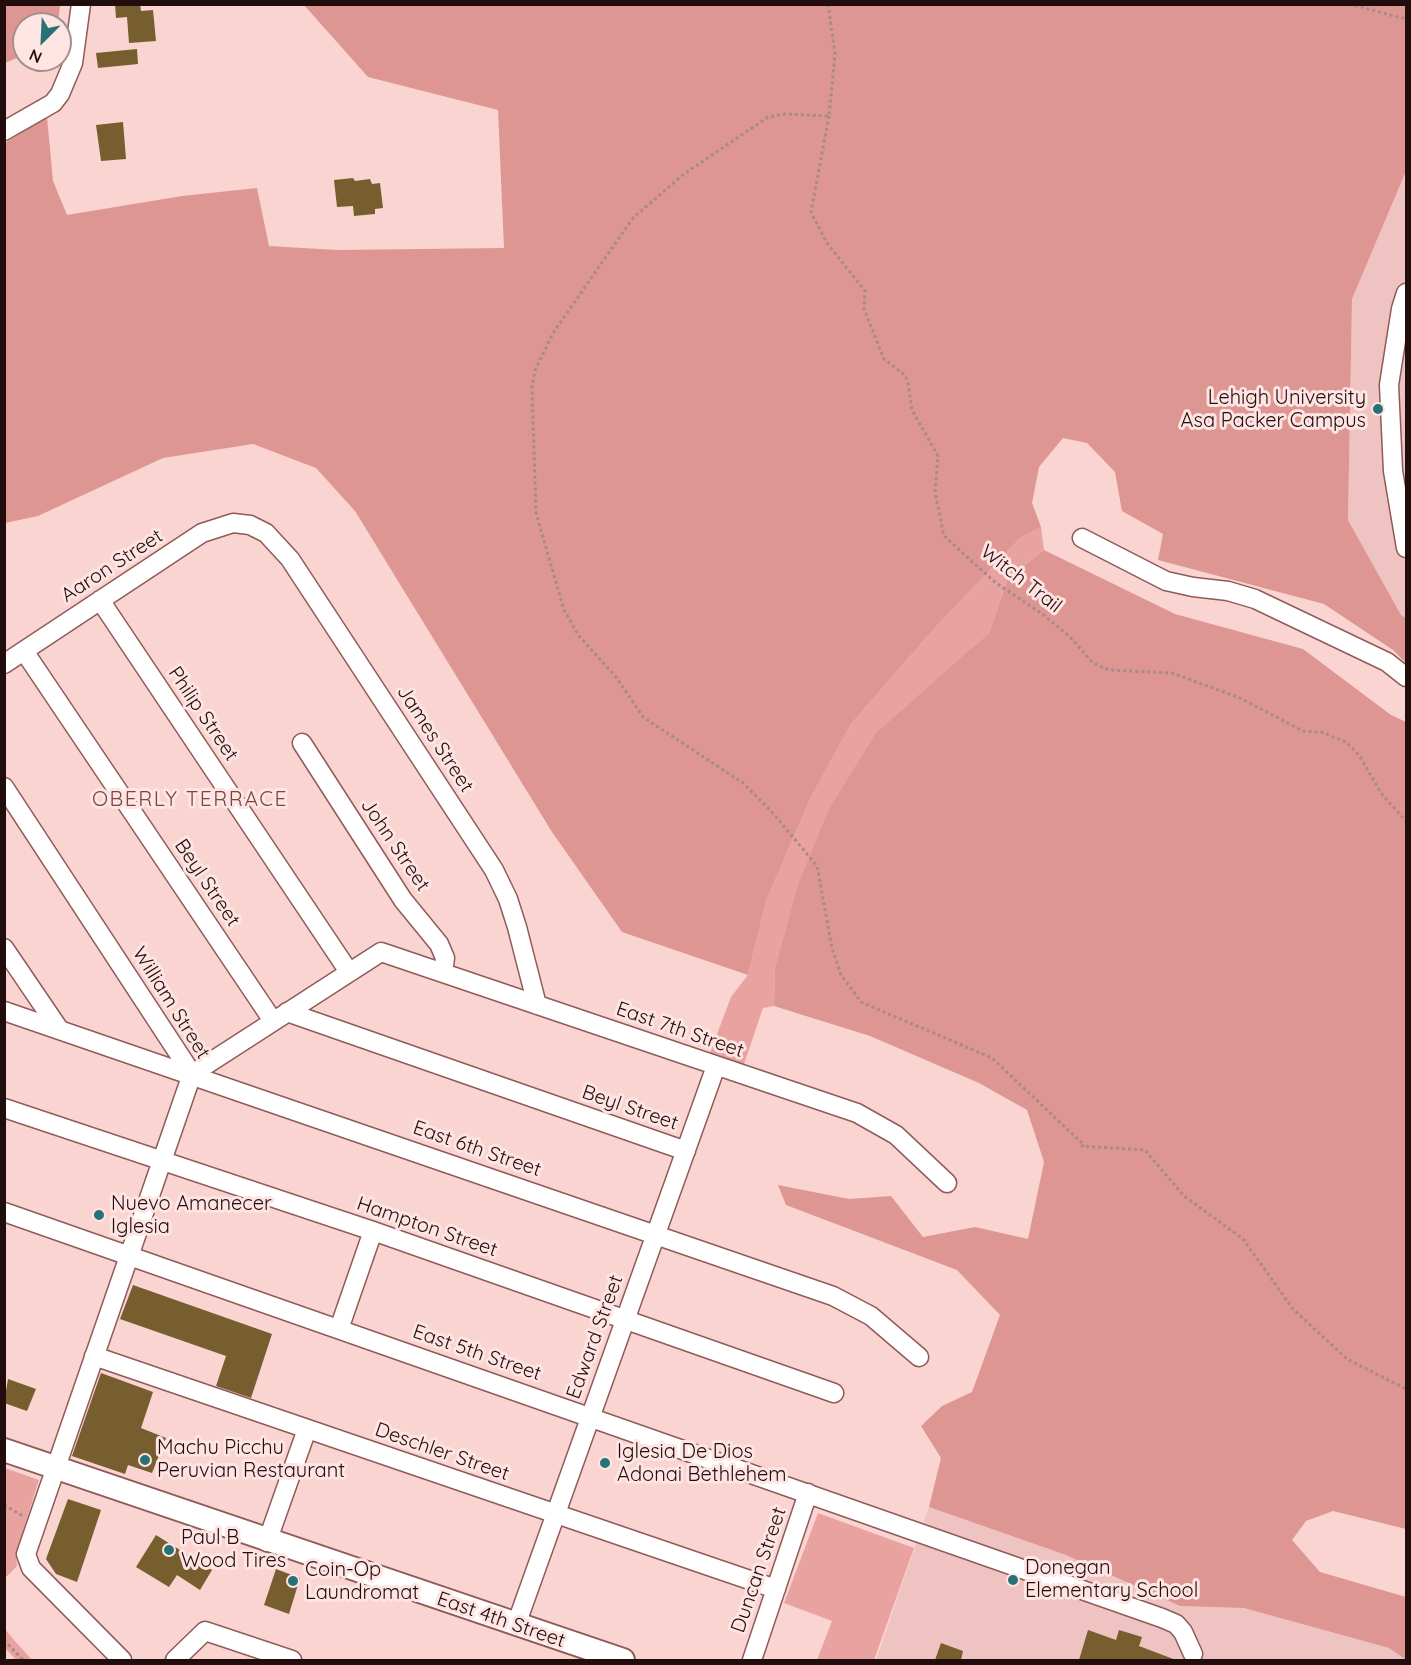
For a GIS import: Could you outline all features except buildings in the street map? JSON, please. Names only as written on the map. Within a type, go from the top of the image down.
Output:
[{"type":"main road","name":"East 4th Street","points":[[4,1450],[267,1542],[623,1660]]},
{"type":"street","points":[[4,131],[53,103],[60,94],[73,63],[81,4]]},
{"type":"street","points":[[1407,293],[1401,309],[1389,386],[1393,471],[1407,548]]},
{"type":"street","name":"Aaron Street","points":[[4,664],[202,533],[224,524],[250,525]]},
{"type":"street","name":"James Street","points":[[250,525],[274,539],[290,559],[494,870],[508,899],[517,927],[537,1005]]},
{"type":"street","points":[[1082,538],[1166,580],[1193,588],[1227,591],[1255,598],[1387,662],[1407,677]]},
{"type":"street","name":"Philip Street","points":[[100,600],[349,972]]},
{"type":"street","name":"Beyl Street","points":[[24,651],[280,1016],[686,1151]]},
{"type":"street","name":"John Street","points":[[302,743],[403,900],[439,944],[445,958],[443,973]]},
{"type":"street","name":"William Street","points":[[4,788],[192,1074],[27,1548],[26,1561],[122,1660]]},
{"type":"street","points":[[4,948],[59,1029]]},
{"type":"street","name":"East 7th Street","points":[[349,972],[381,952],[871,1119],[903,1141],[947,1183]]},
{"type":"street","points":[[192,1074],[349,972]]},
{"type":"street","name":"East 6th Street","points":[[4,1011],[846,1301],[871,1316],[919,1357]]},
{"type":"street","name":"Edward Street","points":[[516,1625],[716,1066]]},
{"type":"street","name":"Hampton Street","points":[[4,1107],[373,1231],[834,1393]]},
{"type":"street","name":"East 5th Street","points":[[4,1212],[934,1537],[1176,1624],[1183,1632],[1193,1654]]},
{"type":"street","points":[[339,1329],[373,1231]]},
{"type":"street","name":"Deschler Street","points":[[94,1356],[776,1590]]},
{"type":"street","points":[[267,1542],[307,1429]]},
{"type":"street","name":"Duncan Street","points":[[752,1660],[808,1493]]},
{"type":"street","points":[[175,1660],[206,1630],[292,1660]]},
{"type":"path","name":"Witch Trail","points":[[828,4],[835,54],[829,116],[811,212],[813,220],[827,243],[865,291],[864,309],[884,358],[905,375],[912,410],[938,456],[935,492],[944,536],[996,583],[1041,613],[1069,636],[1093,663],[1109,670],[1172,673],[1240,698],[1303,731],[1321,732],[1346,742],[1359,755],[1381,794],[1407,821]]},
{"type":"path","points":[[1349,4],[1407,19]]},
{"type":"path","points":[[829,116],[785,114],[768,117],[684,174],[633,218],[553,333],[535,370],[532,388],[537,513],[564,610],[579,636],[616,677],[643,717],[742,783],[772,812],[817,866],[832,948],[841,975],[861,1002],[992,1058],[1084,1145],[1082,1146],[1145,1150],[1184,1196],[1243,1239],[1293,1309],[1347,1359],[1407,1389]]},
{"type":"path","points":[[4,1505],[35,1524]]},
{"type":"path","points":[[4,1640],[23,1660]]},
{"type":"shaded area","points":[[4,5],[60,5],[59,12],[12,12],[12,60],[5,63]]},
{"type":"shaded area","points":[[304,5],[1406,5],[1406,171],[1352,299],[1348,520],[1401,615],[1406,618],[1406,663],[1393,650],[1324,604],[1158,560],[1163,534],[1122,511],[1115,472],[1087,443],[1063,438],[1039,467],[1032,503],[1041,527],[1020,538],[933,630],[851,724],[810,799],[766,901],[748,975],[622,932],[552,832],[355,511],[316,468],[253,444],[163,458],[38,516],[5,523],[5,143],[47,117],[53,181],[67,215],[182,196],[257,188],[269,246],[337,250],[504,248],[498,110],[368,77]]},
{"type":"shaded area","name":"Lehigh University Asa Packer Campus","points":[[1406,171],[1406,618],[1401,615],[1348,520],[1352,299]]},
{"type":"shaded area","points":[[1041,527],[1044,550],[1008,578],[989,633],[936,681],[775,969],[774,1006],[763,1008],[743,1067],[710,1053],[731,997],[748,975],[766,901],[810,799],[851,724],[933,630],[1020,538]]},
{"type":"shaded area","points":[[1044,550],[1175,614],[1303,649],[1391,715],[1406,722],[1406,1529],[1333,1511],[1306,1521],[1292,1540],[1320,1572],[1406,1597],[1406,1660],[1389,1648],[1244,1608],[1180,1606],[1066,1555],[929,1507],[941,1458],[921,1426],[942,1406],[972,1392],[1000,1315],[957,1270],[786,1205],[778,1185],[849,1199],[891,1196],[923,1237],[975,1227],[1028,1239],[1044,1162],[1027,1110],[979,1083],[870,1036],[774,1006],[775,969],[798,885],[829,809],[876,733],[989,633],[1008,578]]},
{"type":"shaded area","points":[[5,1468],[39,1480],[16,1553],[17,1566],[5,1578]]},
{"type":"shaded area","name":"Donegan Elementary School","points":[[929,1507],[1066,1555],[1180,1606],[1244,1608],[1389,1648],[1405,1660],[876,1660]]},
{"type":"shaded area","points":[[818,1513],[914,1548],[874,1660],[817,1660],[832,1621],[784,1603]]},
{"type":"shaded area","points":[[4,1628],[32,1660],[16,1660],[5,1648]]},
{"type":"place","name":"Lehigh University Asa Packer Campus","points":[[1378,409]]},
{"type":"place","name":"Nuevo Amanecer Iglesia","points":[[99,1215]]},
{"type":"place","name":"Machu Picchu Peruvian Restaurant","points":[[145,1460]]},
{"type":"place","name":"Iglesia De Dios Adonai Bethlehem","points":[[605,1463]]},
{"type":"place","name":"Paul B Wood Tires","points":[[169,1550]]},
{"type":"place","name":"Donegan Elementary School","points":[[1013,1580]]},
{"type":"place","name":"Coin-Op Laundromat","points":[[293,1581]]},
{"type":"district","name":"OBERLY TERRACE","points":[[190,800]]}]
